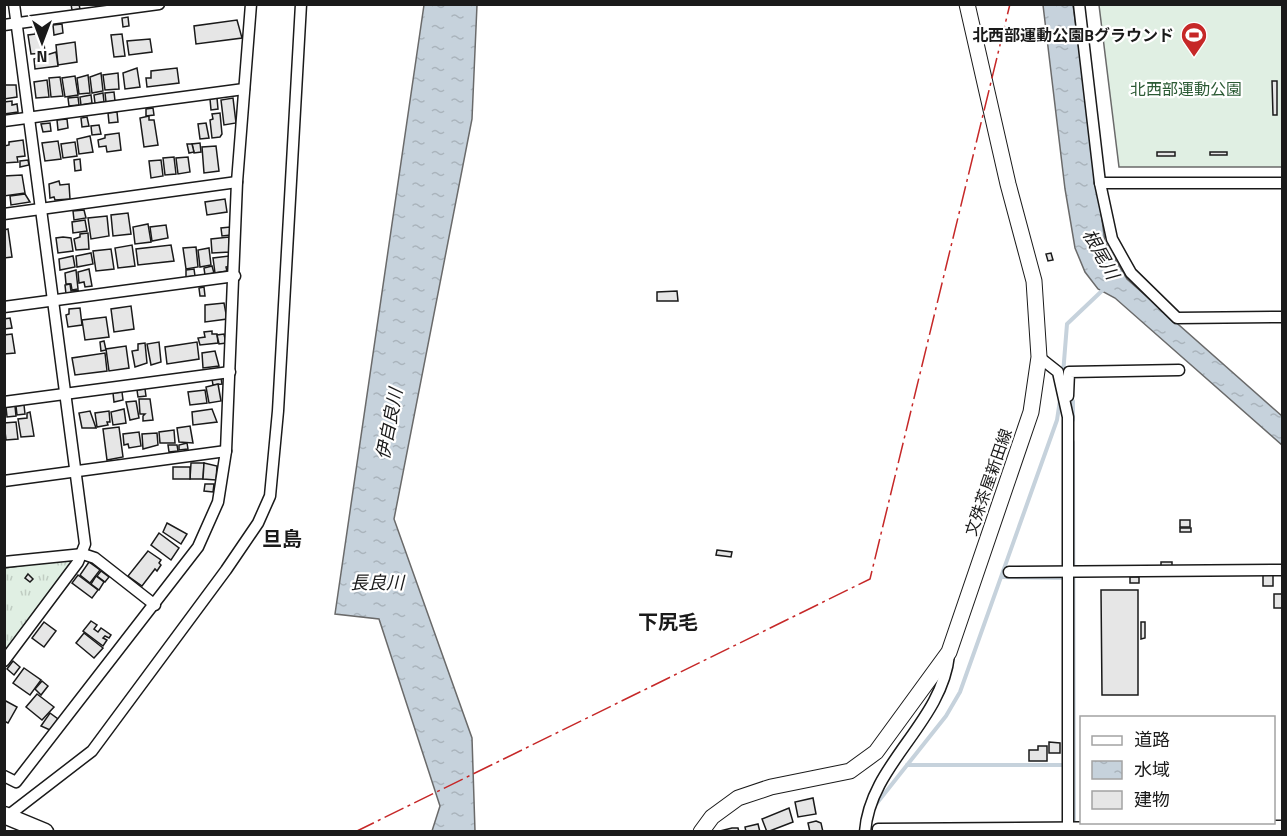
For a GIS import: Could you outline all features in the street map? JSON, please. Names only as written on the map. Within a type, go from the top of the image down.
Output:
[{"type":"highway","points":[[8,818],[45,831]]},
{"type":"main road","name":"文殊茶屋新田線","points":[[701,831],[712,817],[738,798],[771,787],[850,771],[867,760],[897,725],[949,652],[1031,412],[1039,357],[1034,282],[1008,184],[967,4]]},
{"type":"street","points":[[4,661],[83,554],[85,544],[14,4]]},
{"type":"street","points":[[4,25],[159,4]]},
{"type":"street","points":[[4,776],[16,782],[155,605],[198,547],[218,502],[226,451],[235,276],[237,182],[251,4]]},
{"type":"street","points":[[8,818],[25,800],[92,751],[226,570],[258,524],[270,496],[278,411],[301,4]]},
{"type":"street","points":[[1079,4],[1100,183],[1112,239],[1131,273],[1177,318],[1282,317]]},
{"type":"street","points":[[4,121],[244,89]]},
{"type":"street","points":[[4,213],[237,182]]},
{"type":"street","points":[[1100,183],[1282,183]]},
{"type":"street","points":[[4,307],[235,276]]},
{"type":"street","points":[[1039,357],[1058,372],[1066,398],[1068,417]]},
{"type":"street","points":[[1068,830],[1067,572],[1070,372],[1179,370]]},
{"type":"street","points":[[4,402],[230,372]]},
{"type":"street","points":[[4,481],[226,451]]},
{"type":"street","points":[[4,562],[83,554],[95,558],[155,605]]},
{"type":"street","points":[[1009,572],[1282,570]]},
{"type":"street","points":[[865,831],[870,806],[889,769],[933,706],[947,672],[949,652]]},
{"type":"street","points":[[878,831],[1135,830],[1282,826]]},
{"type":"green space","name":"北西部運動公園Bグラウンド","points":[[1099,5],[1282,5],[1282,167],[1119,167]]},
{"type":"green space","points":[[69,559],[72,563],[5,651],[5,568]]},
{"type":"water","name":"長良川","points":[[424,5],[477,5],[472,119],[394,519],[472,738],[475,831],[432,831],[440,806],[379,619],[335,614]]},
{"type":"water","name":"根尾川","points":[[1043,5],[1073,5],[1105,242],[1127,279],[1282,416],[1282,445],[1115,298],[1098,289],[1085,272],[1075,248],[1065,189]]},
{"type":"building","points":[[71,4],[79,4],[80,9],[72,10]]},
{"type":"building","points":[[128,17],[129,26],[123,27],[122,18]]},
{"type":"building","points":[[237,20],[242,38],[196,44],[194,26]]},
{"type":"building","points":[[62,24],[63,33],[54,35],[53,25]]},
{"type":"building","points":[[42,26],[43,33],[35,34],[35,27]]},
{"type":"building","points":[[43,33],[45,53],[31,54],[28,35]]},
{"type":"building","points":[[122,34],[125,56],[114,57],[111,35]]},
{"type":"building","points":[[150,39],[152,52],[129,55],[127,41]]},
{"type":"building","points":[[75,42],[77,62],[58,65],[56,45]]},
{"type":"building","points":[[56,52],[58,66],[35,69],[34,59]]},
{"type":"building","points":[[137,68],[140,87],[125,89],[123,73]]},
{"type":"building","points":[[177,68],[179,83],[147,87],[146,78],[151,78],[151,71]]},
{"type":"building","points":[[101,73],[103,91],[92,93],[90,77]]},
{"type":"building","points":[[118,73],[119,89],[105,90],[103,75]]},
{"type":"building","points":[[88,75],[90,93],[79,94],[77,78]]},
{"type":"building","points":[[75,76],[78,95],[65,97],[62,78]]},
{"type":"building","points":[[60,77],[63,96],[51,97],[49,78]]},
{"type":"building","points":[[47,80],[49,97],[36,98],[34,82]]},
{"type":"building","points":[[1272,81],[1277,81],[1277,115],[1273,115]]},
{"type":"building","points":[[4,85],[16,85],[17,97],[4,99]]},
{"type":"building","points":[[114,92],[115,101],[106,102],[105,93]]},
{"type":"building","points":[[103,93],[104,102],[95,103],[94,95]]},
{"type":"building","points":[[91,95],[92,103],[81,105],[80,97]]},
{"type":"building","points":[[78,97],[79,105],[69,106],[68,98]]},
{"type":"building","points":[[217,98],[218,109],[211,110],[210,99]]},
{"type":"building","points":[[233,98],[236,123],[224,125],[221,100]]},
{"type":"building","points":[[12,101],[12,105],[17,104],[18,112],[4,114],[4,102]]},
{"type":"building","points":[[153,108],[154,115],[146,116],[146,109]]},
{"type":"building","points":[[117,112],[118,122],[109,123],[108,113]]},
{"type":"building","points":[[220,113],[222,134],[220,137],[212,138],[210,120],[213,119],[212,114]]},
{"type":"building","points":[[149,116],[149,120],[154,120],[158,145],[144,147],[140,118]]},
{"type":"building","points":[[87,117],[89,126],[82,127],[81,118]]},
{"type":"building","points":[[67,119],[68,128],[58,130],[57,120]]},
{"type":"building","points":[[50,123],[51,131],[43,132],[41,124]]},
{"type":"building","points":[[206,123],[209,138],[200,139],[198,124]]},
{"type":"building","points":[[99,125],[101,134],[92,135],[91,126]]},
{"type":"building","points":[[119,133],[121,150],[107,152],[106,146],[99,147],[98,140],[105,138],[105,135]]},
{"type":"building","points":[[90,136],[93,152],[79,154],[77,139]]},
{"type":"building","points":[[23,140],[25,156],[17,157],[18,162],[4,163],[4,146],[9,145],[9,142]]},
{"type":"building","points":[[58,141],[61,159],[45,161],[42,143]]},
{"type":"building","points":[[75,142],[77,156],[63,158],[61,144]]},
{"type":"building","points":[[200,143],[201,152],[194,153],[192,144]]},
{"type":"building","points":[[187,144],[192,144],[194,152],[189,153]]},
{"type":"building","points":[[216,146],[219,171],[204,173],[202,147]]},
{"type":"building","points":[[1157,152],[1175,152],[1175,156],[1157,156]]},
{"type":"building","points":[[1210,152],[1227,152],[1227,155],[1210,155]]},
{"type":"building","points":[[174,157],[176,174],[165,175],[163,158]]},
{"type":"building","points":[[188,157],[190,172],[178,174],[176,158]]},
{"type":"building","points":[[80,159],[81,170],[75,171],[74,160]]},
{"type":"building","points":[[28,160],[29,165],[20,167],[20,161]]},
{"type":"building","points":[[161,160],[163,176],[151,178],[149,161]]},
{"type":"building","points":[[22,175],[25,193],[4,196],[4,176]]},
{"type":"building","points":[[59,181],[60,185],[69,184],[70,199],[50,198],[49,184]]},
{"type":"building","points":[[25,194],[30,202],[11,205],[10,196]]},
{"type":"building","points":[[225,199],[227,212],[207,215],[205,202]]},
{"type":"building","points":[[84,210],[86,218],[74,220],[73,211]]},
{"type":"building","points":[[128,213],[131,234],[113,236],[111,215]]},
{"type":"building","points":[[107,216],[109,236],[91,239],[88,218]]},
{"type":"building","points":[[85,220],[87,231],[73,233],[72,222]]},
{"type":"building","points":[[148,224],[151,242],[135,244],[133,227]]},
{"type":"building","points":[[166,225],[168,238],[152,241],[150,227]]},
{"type":"building","points":[[230,227],[231,235],[222,236],[221,228]]},
{"type":"building","points":[[8,229],[12,257],[4,258],[4,230]]},
{"type":"building","points":[[88,233],[89,249],[76,250],[74,239],[80,237],[80,234]]},
{"type":"building","points":[[229,237],[230,252],[212,253],[211,239]]},
{"type":"building","points":[[56,238],[71,238],[73,251],[58,253]]},
{"type":"building","points":[[132,245],[135,266],[118,268],[115,248]]},
{"type":"building","points":[[171,245],[174,261],[138,265],[136,249]]},
{"type":"building","points":[[196,247],[198,267],[186,269],[183,248]]},
{"type":"building","points":[[209,248],[211,265],[200,267],[198,250]]},
{"type":"building","points":[[111,249],[114,269],[96,271],[93,251]]},
{"type":"building","points":[[91,253],[93,264],[77,267],[76,256]]},
{"type":"building","points":[[1051,253],[1053,260],[1048,261],[1046,254]]},
{"type":"building","points":[[73,256],[75,267],[60,270],[59,259]]},
{"type":"building","points":[[229,256],[230,266],[226,267],[227,271],[215,273],[213,258]]},
{"type":"building","points":[[212,266],[214,273],[205,275],[204,268]]},
{"type":"building","points":[[89,269],[92,286],[85,287],[84,282],[79,283],[78,272]]},
{"type":"building","points":[[194,269],[195,276],[186,277],[186,270]]},
{"type":"building","points":[[76,270],[78,289],[72,290],[71,284],[66,284],[65,273]]},
{"type":"building","points":[[70,284],[71,291],[78,290],[79,292],[66,294],[65,285]]},
{"type":"building","points":[[204,287],[205,296],[200,296],[199,288]]},
{"type":"building","points":[[677,291],[678,301],[657,301],[657,292]]},
{"type":"building","points":[[224,303],[227,319],[205,322],[205,305]]},
{"type":"building","points":[[131,306],[134,329],[114,332],[111,309]]},
{"type":"building","points":[[80,308],[82,325],[68,327],[66,315],[69,314],[69,309]]},
{"type":"building","points":[[106,317],[109,337],[85,340],[82,320]]},
{"type":"building","points":[[10,318],[12,328],[4,329],[4,319]]},
{"type":"building","points":[[212,331],[212,334],[217,334],[218,343],[200,345],[198,338],[205,337],[204,332]]},
{"type":"building","points":[[12,334],[15,353],[4,354],[4,335]]},
{"type":"building","points":[[224,334],[226,343],[219,344],[217,335]]},
{"type":"building","points":[[104,341],[106,350],[101,351],[100,342]]},
{"type":"building","points":[[159,342],[161,362],[151,365],[147,344]]},
{"type":"building","points":[[197,342],[199,359],[167,364],[165,347]]},
{"type":"building","points":[[145,343],[147,363],[135,367],[132,351],[138,350],[138,344]]},
{"type":"building","points":[[126,346],[129,368],[109,371],[106,349]]},
{"type":"building","points":[[215,351],[219,366],[203,368],[202,353]]},
{"type":"building","points":[[105,353],[107,371],[75,375],[72,358]]},
{"type":"building","points":[[221,378],[222,384],[213,385],[212,379]]},
{"type":"building","points":[[218,384],[221,401],[209,403],[206,387]]},
{"type":"building","points":[[145,389],[146,396],[138,397],[137,390]]},
{"type":"building","points":[[205,390],[207,403],[190,405],[188,392]]},
{"type":"building","points":[[122,392],[123,400],[114,402],[113,393]]},
{"type":"building","points":[[139,399],[150,399],[153,420],[143,421],[145,414],[140,414]]},
{"type":"building","points":[[136,401],[139,418],[130,420],[126,402]]},
{"type":"building","points":[[24,405],[25,414],[17,415],[16,406]]},
{"type":"building","points":[[15,406],[16,416],[7,417],[6,407]]},
{"type":"building","points":[[124,409],[126,423],[113,425],[111,412]]},
{"type":"building","points":[[212,409],[217,422],[193,425],[192,412]]},
{"type":"building","points":[[90,411],[96,428],[82,428],[79,413]]},
{"type":"building","points":[[109,411],[108,425],[97,427],[95,413]]},
{"type":"building","points":[[30,412],[34,436],[21,437],[18,419],[27,418],[27,413]]},
{"type":"building","points":[[16,422],[18,439],[6,440],[4,423]]},
{"type":"building","points":[[190,426],[193,443],[179,442],[177,428]]},
{"type":"building","points":[[119,427],[123,457],[107,460],[103,429]]},
{"type":"building","points":[[174,430],[175,443],[160,443],[159,432]]},
{"type":"building","points":[[139,432],[141,446],[129,448],[128,444],[124,445],[123,434]]},
{"type":"building","points":[[157,433],[158,445],[143,449],[142,434]]},
{"type":"building","points":[[187,443],[188,449],[179,450],[179,445]]},
{"type":"building","points":[[168,445],[177,445],[178,451],[169,452]]},
{"type":"building","points":[[191,463],[204,463],[203,479],[190,479]]},
{"type":"building","points":[[204,463],[217,466],[216,480],[203,479]]},
{"type":"building","points":[[173,467],[190,467],[190,479],[173,479]]},
{"type":"building","points":[[205,484],[214,484],[213,492],[204,491]]},
{"type":"building","points":[[1180,520],[1190,520],[1190,527],[1180,527]]},
{"type":"building","points":[[167,523],[187,534],[181,544],[163,532]]},
{"type":"building","points":[[1180,528],[1191,528],[1191,532],[1180,532]]},
{"type":"building","points":[[159,533],[179,548],[171,560],[151,545]]},
{"type":"building","points":[[717,550],[732,552],[731,557],[716,555]]},
{"type":"building","points":[[148,551],[161,560],[159,563],[161,565],[142,586],[128,576]]},
{"type":"building","points":[[89,562],[100,570],[90,583],[80,575]]},
{"type":"building","points":[[1161,562],[1172,562],[1172,567],[1161,567]]},
{"type":"building","points":[[101,571],[109,577],[105,582],[97,576]]},
{"type":"building","points":[[28,574],[33,579],[30,582],[25,578]]},
{"type":"building","points":[[78,575],[98,590],[92,598],[72,583]]},
{"type":"building","points":[[1263,575],[1273,575],[1273,586],[1263,586]]},
{"type":"building","points":[[96,576],[104,582],[99,590],[91,584]]},
{"type":"building","points":[[1130,577],[1139,577],[1139,583],[1130,583]]},
{"type":"building","points":[[1101,590],[1138,590],[1138,695],[1102,695]]},
{"type":"building","points":[[1274,594],[1282,594],[1282,608],[1274,608]]},
{"type":"building","points":[[91,621],[97,625],[94,629],[98,632],[101,628],[111,635],[109,638],[105,636],[103,638],[107,640],[103,646],[83,631]]},
{"type":"building","points":[[44,622],[56,631],[44,647],[32,638]]},
{"type":"building","points":[[1141,622],[1145,622],[1145,638],[1141,639]]},
{"type":"building","points":[[84,633],[103,648],[94,658],[76,643]]},
{"type":"building","points":[[13,661],[20,667],[14,675],[7,669]]},
{"type":"building","points":[[24,668],[41,680],[30,695],[13,683]]},
{"type":"building","points":[[42,681],[48,686],[41,695],[35,689]]},
{"type":"building","points":[[37,694],[54,707],[42,720],[26,707]]},
{"type":"building","points":[[4,700],[17,707],[8,723],[4,721]]},
{"type":"building","points":[[50,713],[58,719],[50,730],[41,726]]},
{"type":"building","points":[[1049,742],[1060,743],[1060,753],[1049,753]]},
{"type":"building","points":[[1038,746],[1047,746],[1047,761],[1029,761],[1029,750],[1038,750]]},
{"type":"building","points":[[813,798],[816,814],[798,817],[795,802]]},
{"type":"building","points":[[789,808],[793,822],[767,832],[762,819]]},
{"type":"building","points":[[816,821],[821,823],[823,832],[810,832],[808,823]]},
{"type":"building","points":[[758,824],[760,832],[746,832],[745,827]]},
{"type":"building","points":[[738,828],[739,832],[720,831]]},
{"type":"waterway","name":"根尾川","points":[[1063,374],[1067,324],[1106,287]]},
{"type":"waterway","points":[[1068,397],[1073,401],[1073,420]]},
{"type":"waterway","points":[[877,803],[946,716],[960,692],[1057,420],[1060,400]]},
{"type":"waterway","points":[[1073,442],[1074,825]]},
{"type":"waterway","points":[[1002,577],[1068,578]]},
{"type":"waterway","points":[[907,765],[1067,765]]},
{"type":"power","points":[[355,832],[870,579],[1010,4]]},
{"type":"place","name":"北西部運動公園Bグラウンド","points":[[1194,58]]},
{"type":"district","name":"旦島","points":[[282,538]]},
{"type":"district","name":"下尻毛","points":[[668,621]]},
{"type":"park label","name":"北西部運動公園","points":[[1186,89]]},
{"type":"water label","name":"伊自良川","points":[[389,424]]}]
